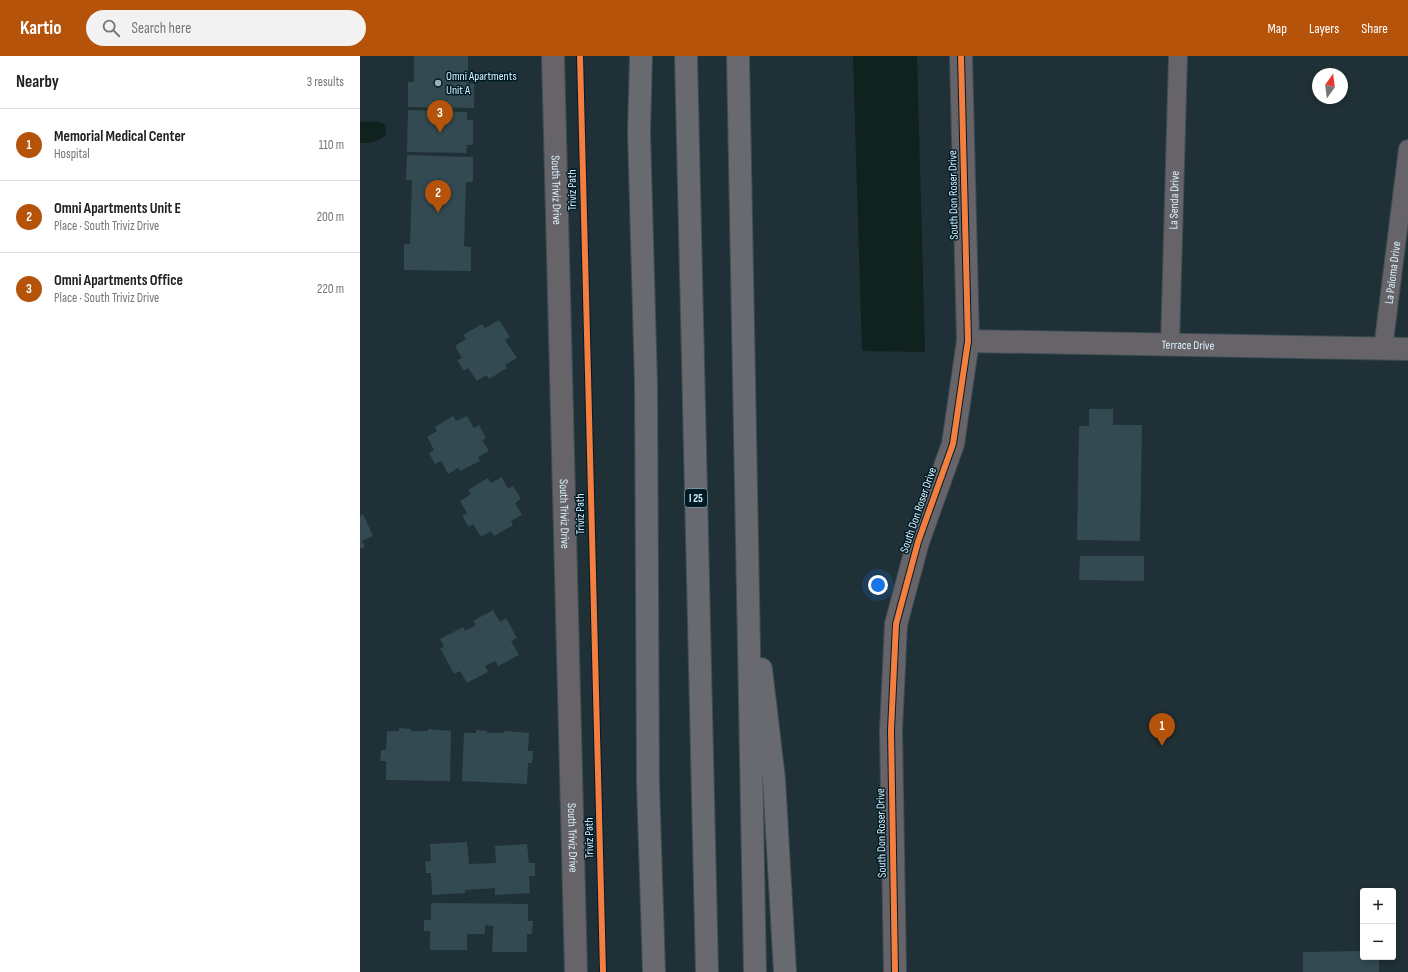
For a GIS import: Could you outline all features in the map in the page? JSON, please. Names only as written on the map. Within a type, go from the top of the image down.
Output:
[{"type":"highway","points":[[641,56],[639,132],[646,384],[648,783],[654,972]]},
{"type":"highway","name":"I 25","points":[[686,56],[707,972]]},
{"type":"highway","points":[[738,56],[755,972]]},
{"type":"highway","points":[[746,541],[774,779],[785,972]]},
{"type":"street","name":"South Triviz Drive","points":[[553,56],[576,972]]},
{"type":"street","name":"South Don Roser Drive","points":[[895,972],[891,730],[896,624],[918,542],[953,444],[968,341],[961,56]]},
{"type":"street","name":"La Senda Drive","points":[[1170,345],[1178,56]]},
{"type":"street","name":"La Paloma Drive","points":[[1383,349],[1408,149]]},
{"type":"street","name":"Terrace Drive","points":[[968,341],[1408,349]]},
{"type":"shaded area","points":[[853,56],[917,56],[925,352],[862,351]]},
{"type":"shaded area","points":[[360,121],[380,122],[386,126],[386,134],[381,139],[374,142],[360,143]]},
{"type":"building","name":"Omni Apartments Unit A","points":[[414,56],[468,56],[468,84],[474,84],[474,108],[408,107],[408,82],[414,82]]},
{"type":"building","points":[[408,110],[467,112],[467,120],[473,120],[473,145],[467,145],[466,153],[407,152]]},
{"type":"building","points":[[407,155],[473,157],[473,182],[466,182],[464,246],[471,247],[471,271],[404,270],[404,244],[410,244],[412,180],[406,180]]},
{"type":"building","points":[[499,320],[510,337],[505,340],[517,358],[505,365],[507,368],[489,379],[486,375],[477,381],[468,368],[464,371],[457,360],[462,358],[455,346],[466,339],[463,335],[482,324],[485,328]]},
{"type":"building","points":[[1089,409],[1113,409],[1113,425],[1142,425],[1140,541],[1077,540],[1079,426],[1089,426]]},
{"type":"building","points":[[453,416],[456,421],[467,416],[474,428],[479,425],[486,438],[482,440],[489,451],[478,457],[480,461],[460,471],[458,468],[448,474],[441,461],[435,464],[429,453],[434,450],[427,437],[437,431],[435,427]]},
{"type":"building","points":[[502,477],[508,489],[513,486],[521,499],[515,503],[522,515],[511,521],[513,525],[494,536],[491,531],[481,537],[473,524],[469,527],[462,516],[467,513],[460,501],[471,494],[468,490],[488,478],[491,483]]},
{"type":"building","points":[[363,514],[373,536],[362,541],[365,547],[360,549],[360,516]]},
{"type":"building","points":[[1080,556],[1144,556],[1144,581],[1079,580]]},
{"type":"building","points":[[493,610],[500,622],[506,618],[517,638],[511,641],[519,655],[498,666],[495,661],[485,666],[488,672],[467,683],[460,671],[454,674],[440,648],[444,647],[440,639],[463,627],[465,631],[476,625],[473,621]]},
{"type":"building","points":[[399,728],[411,729],[411,731],[428,731],[428,729],[451,731],[450,781],[386,780],[386,761],[380,761],[381,750],[386,750],[387,731],[399,731]]},
{"type":"building","points":[[476,730],[487,731],[487,733],[504,733],[504,731],[529,733],[528,751],[533,751],[532,763],[528,763],[527,784],[462,781],[464,733],[476,733]]},
{"type":"building","points":[[467,842],[469,864],[496,863],[495,846],[527,844],[529,863],[535,863],[535,876],[529,876],[530,893],[495,895],[495,888],[465,890],[465,893],[432,895],[431,873],[426,873],[425,862],[431,861],[430,844]]},
{"type":"building","points":[[431,903],[528,904],[528,921],[533,921],[532,934],[527,934],[527,952],[492,952],[493,926],[485,925],[485,934],[467,934],[467,950],[430,950],[430,931],[424,931],[424,920],[431,920]]},
{"type":"building","points":[[1360,951],[1360,960],[1379,960],[1379,972],[1303,972],[1303,952]]},
{"type":"cycle path","name":"Triviz Path","points":[[580,56],[603,972]]},
{"type":"cycle path","points":[[895,972],[891,730],[896,624],[918,542],[953,444],[968,341],[961,56]]},
{"type":"place","name":"Omni Apartments Unit A","points":[[438,83]]},
{"type":"place","name":"Omni Apartments Office","points":[[440,133]]},
{"type":"place","name":"Omni Apartments Unit E","points":[[438,213]]},
{"type":"place","name":"Memorial Medical Center","points":[[1162,746]]}]
